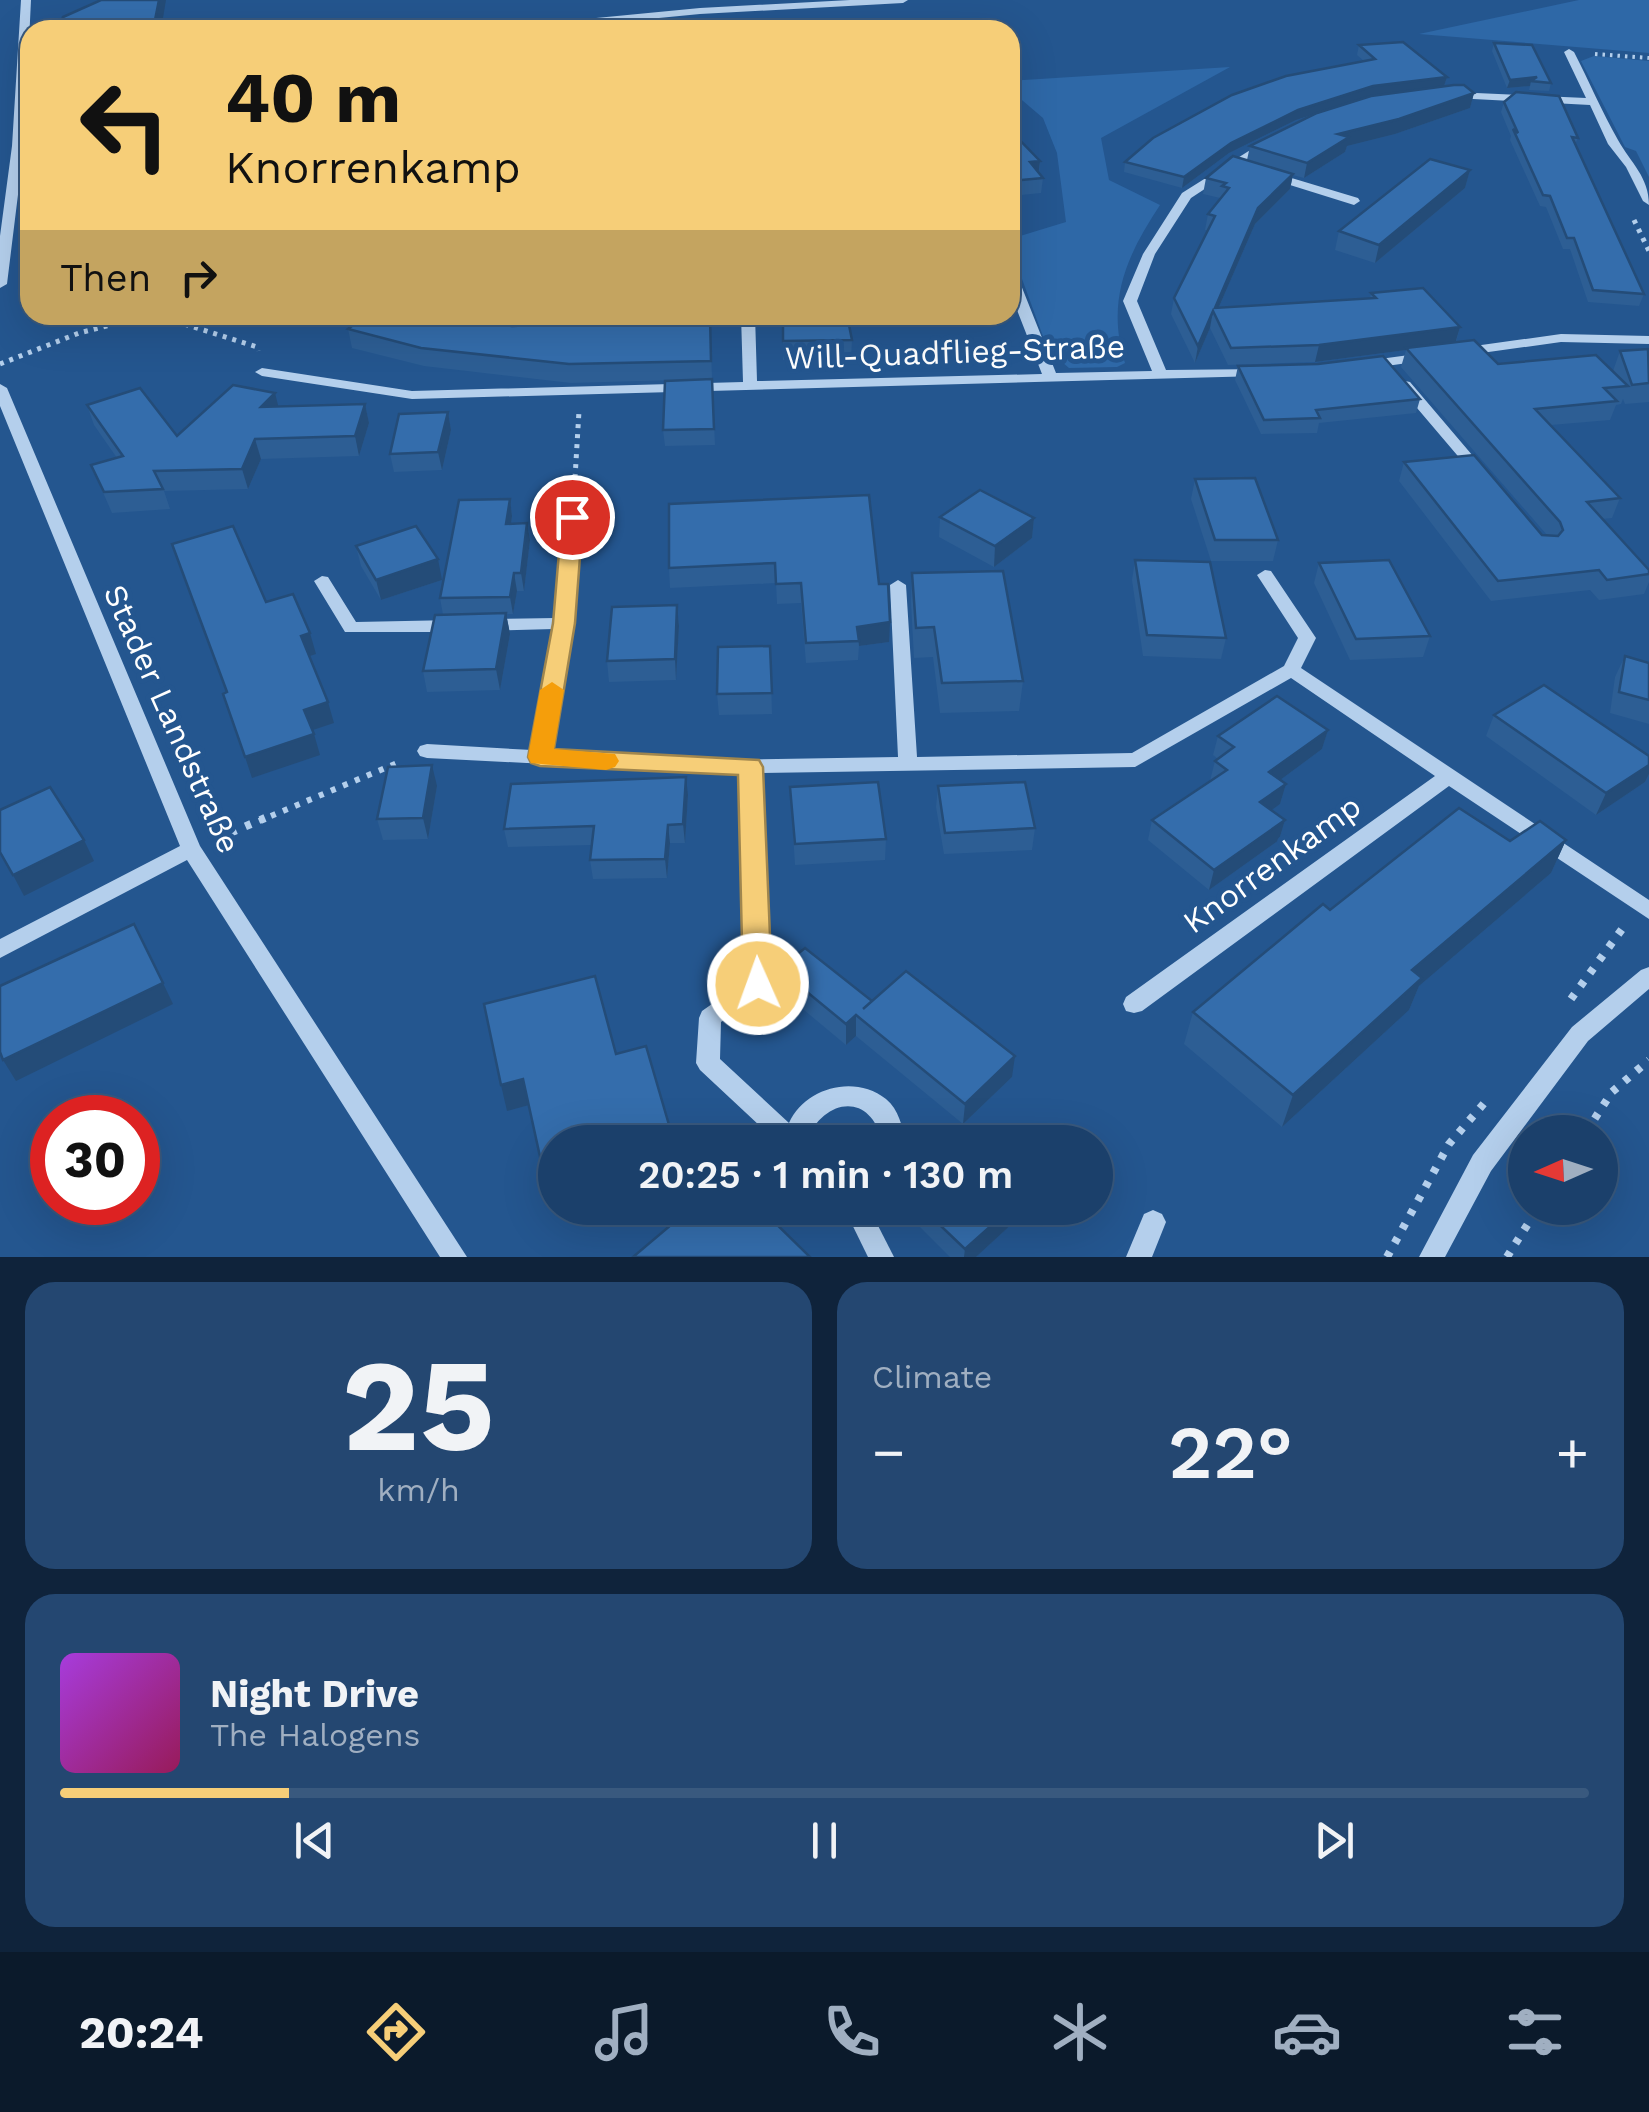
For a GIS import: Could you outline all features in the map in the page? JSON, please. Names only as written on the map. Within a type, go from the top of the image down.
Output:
[{"type":"street","points":[[607,20],[902,0]]},
{"type":"street","points":[[1569,52],[1649,201]]},
{"type":"street","points":[[0,284],[12,208],[20,89]]},
{"type":"street","points":[[1434,94],[1593,102]]},
{"type":"street","points":[[1160,374],[1130,301],[1150,254],[1186,196],[1231,164],[1281,136]]},
{"type":"street","points":[[1231,164],[1354,202]]},
{"type":"street","points":[[12,208],[20,206]]},
{"type":"street","points":[[1020,301],[1050,376]]},
{"type":"street","points":[[748,325],[750,385]]},
{"type":"street","points":[[1350,366],[1560,338],[1649,340]]},
{"type":"street","points":[[1385,362],[1495,491]]},
{"type":"street","name":"Will-Quadflieg-Straße","points":[[262,372],[412,394],[1276,371]]},
{"type":"street","name":"Stader Landstraße","points":[[0,388],[190,850],[454,1257]]},
{"type":"street","points":[[540,757],[564,623],[572,517]]},
{"type":"street","points":[[426,750],[750,767],[1135,760],[1291,670],[1308,638],[1264,575]]},
{"type":"street","points":[[322,582],[351,628],[564,623]]},
{"type":"street","points":[[898,586],[908,764]]},
{"type":"street","points":[[1291,670],[1649,911]]},
{"type":"street","points":[[750,767],[758,984],[710,1018],[708,1064],[775,1125]]},
{"type":"street","name":"Knorrenkamp","points":[[1134,1004],[1449,776]]},
{"type":"street","points":[[0,949],[190,850]]},
{"type":"street","points":[[1432,1257],[1482,1163],[1580,1034],[1649,976]]},
{"type":"street","points":[[800,1125],[804,1114],[816,1104],[847,1096],[877,1107],[890,1125]]},
{"type":"street","points":[[1140,1257],[1153,1222]]},
{"type":"street","points":[[864,1225],[880,1257]]},
{"type":"path","points":[[1569,52],[1649,58]]},
{"type":"path","points":[[0,364],[79,332],[109,325]]},
{"type":"path","points":[[186,325],[257,347],[262,372]]},
{"type":"path","points":[[572,517],[581,390]]},
{"type":"path","points":[[190,850],[426,750]]},
{"type":"path","points":[[1597,1115],[1612,1092],[1649,1060]]},
{"type":"path","points":[[1507,1257],[1527,1225]]},
{"type":"shaded area","points":[[1579,0],[1649,0],[1649,53],[1419,34]]},
{"type":"shaded area","points":[[1594,56],[1649,61],[1649,177],[1636,151],[1625,147],[1581,61]]},
{"type":"shaded area","points":[[1230,67],[1101,138],[1109,180],[1160,205],[1129,261],[1123,280],[1118,320],[1125,363],[1117,367],[1069,368],[1048,350],[1020,273],[1020,236],[1066,222],[1057,153],[1043,118],[1020,98],[1020,80]]},
{"type":"building","points":[[101,0],[159,0],[155,20],[62,20]]},
{"type":"building","points":[[1403,42],[1447,77],[1373,86],[1298,110],[1231,143],[1184,177],[1125,162],[1153,138],[1232,95],[1286,76],[1375,59],[1359,45]]},
{"type":"building","points":[[1494,43],[1532,45],[1551,83],[1531,81],[1537,77],[1510,80]]},
{"type":"building","points":[[1464,85],[1474,93],[1399,119],[1338,134],[1349,137],[1307,163],[1250,146],[1317,113],[1371,96]]},
{"type":"building","points":[[1516,92],[1559,96],[1578,138],[1572,137],[1644,294],[1593,290],[1574,238],[1567,238],[1550,196],[1543,195],[1513,129],[1518,133],[1504,102]]},
{"type":"building","points":[[1020,140],[1040,161],[1030,162],[1043,178],[1020,180]]},
{"type":"building","points":[[1233,156],[1293,174],[1258,208],[1215,308],[1376,298],[1371,293],[1423,288],[1460,327],[1319,345],[1231,348],[1213,311],[1198,346],[1174,298],[1215,216],[1208,214],[1229,188],[1222,186],[1226,183],[1206,178]]},
{"type":"building","points":[[1430,159],[1470,170],[1379,245],[1339,231]]},
{"type":"building","points":[[353,325],[710,325],[711,361],[569,364],[421,348],[348,329]]},
{"type":"building","points":[[783,325],[849,325],[852,340],[783,341]]},
{"type":"building","points":[[1474,340],[1498,364],[1596,355],[1628,386],[1604,388],[1617,401],[1535,409],[1620,498],[1587,502],[1649,574],[1607,580],[1599,570],[1498,581],[1404,462],[1474,455],[1542,535],[1558,536],[1563,530],[1406,348]]},
{"type":"building","points":[[1648,349],[1649,383],[1632,385],[1620,351]]},
{"type":"building","points":[[1383,356],[1420,399],[1316,410],[1320,418],[1264,420],[1238,366],[1318,364]]},
{"type":"building","points":[[712,379],[714,429],[663,430],[665,381]]},
{"type":"building","points":[[233,385],[275,393],[261,407],[365,404],[355,436],[255,439],[242,469],[154,471],[163,489],[104,492],[91,465],[123,456],[87,405],[140,388],[177,436]]},
{"type":"building","points":[[448,412],[438,452],[390,454],[399,414]]},
{"type":"building","points":[[1255,478],[1278,540],[1215,540],[1195,479]]},
{"type":"building","points":[[980,490],[1034,518],[995,546],[940,517]]},
{"type":"building","points":[[869,495],[879,584],[888,584],[890,622],[857,627],[859,641],[806,643],[801,583],[776,584],[775,563],[669,568],[669,504]]},
{"type":"building","points":[[510,499],[506,524],[527,523],[521,573],[514,573],[510,597],[440,598],[459,500]]},
{"type":"building","points":[[233,526],[266,602],[293,594],[310,633],[301,636],[328,702],[304,710],[314,734],[245,757],[223,694],[227,692],[172,544]]},
{"type":"building","points":[[416,526],[438,559],[376,580],[356,546]]},
{"type":"building","points":[[1135,560],[1210,562],[1226,638],[1147,635]]},
{"type":"building","points":[[1389,560],[1430,636],[1356,639],[1319,563]]},
{"type":"building","points":[[1003,571],[1023,681],[942,683],[934,627],[916,628],[912,573]]},
{"type":"building","points":[[677,605],[675,659],[607,661],[612,607]]},
{"type":"building","points":[[506,613],[496,669],[423,671],[435,615]]},
{"type":"building","points":[[770,646],[772,693],[717,694],[718,647]]},
{"type":"building","points":[[1625,656],[1649,663],[1649,700],[1619,692]]},
{"type":"building","points":[[1544,685],[1649,756],[1649,765],[1606,793],[1494,715]]},
{"type":"building","points":[[1277,696],[1328,730],[1269,772],[1286,784],[1260,802],[1285,820],[1214,870],[1152,820],[1227,770],[1215,761],[1234,747],[1218,736]]},
{"type":"building","points":[[432,765],[423,818],[377,819],[388,767]]},
{"type":"building","points":[[686,777],[683,824],[668,825],[665,859],[590,860],[594,826],[504,829],[511,784]]},
{"type":"building","points":[[878,782],[886,839],[795,844],[790,787]]},
{"type":"building","points":[[1025,782],[1035,828],[945,833],[938,786]]},
{"type":"building","points":[[50,787],[84,840],[13,875],[0,852],[0,810]]},
{"type":"building","points":[[1459,808],[1510,841],[1540,821],[1566,840],[1412,970],[1422,978],[1293,1095],[1193,1012],[1323,904],[1330,910]]},
{"type":"building","points":[[134,924],[163,983],[3,1060],[0,986]]},
{"type":"building","points":[[805,948],[872,1001],[863,1009],[906,971],[1015,1056],[965,1104],[856,1015],[846,1024],[779,969]]},
{"type":"building","points":[[595,976],[616,1054],[646,1046],[669,1125],[538,1125],[538,1147],[523,1079],[501,1085],[484,1004]]},
{"type":"building","points":[[671,1225],[777,1225],[810,1257],[633,1257]]},
{"type":"building","points":[[940,1225],[992,1225],[965,1249]]},
{"type":"slow traffic","points":[[552,690],[540,757],[606,761]]},
{"type":"route","points":[[572,517],[564,623],[540,757],[750,767],[758,984]]}]
